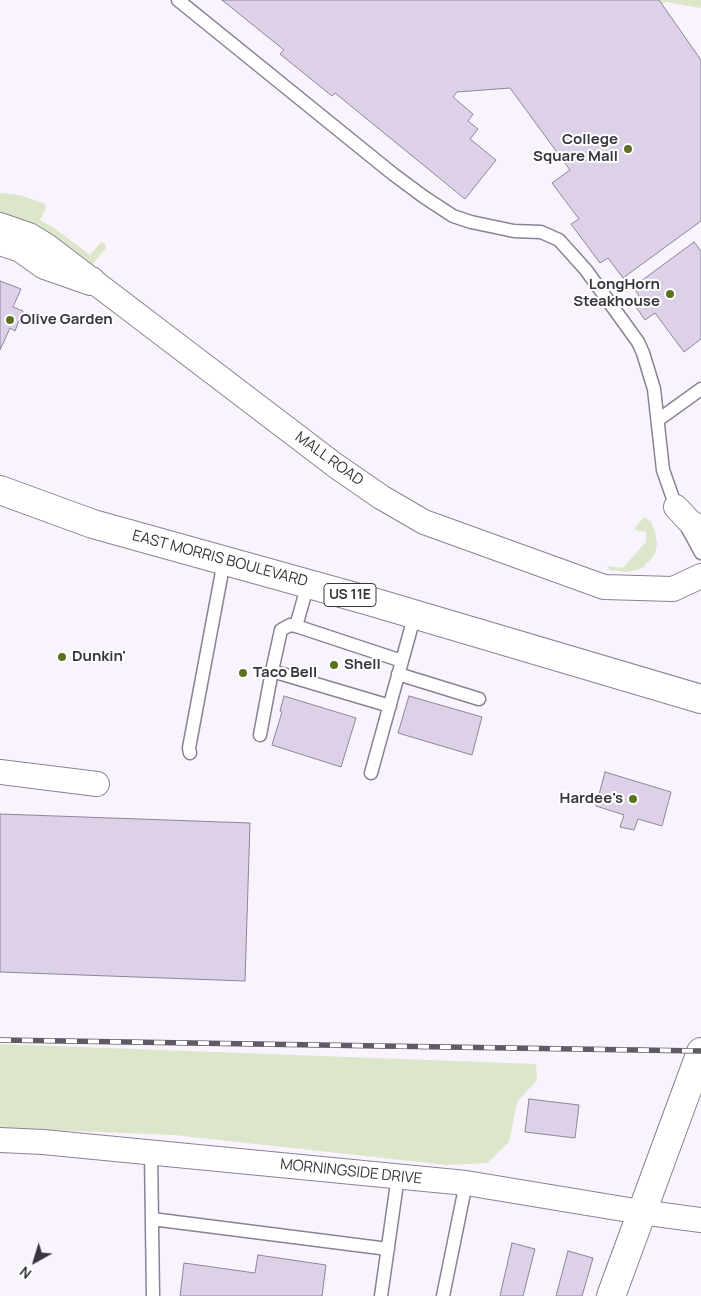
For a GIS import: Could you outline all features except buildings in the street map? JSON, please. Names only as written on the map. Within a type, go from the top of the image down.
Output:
[{"type":"main road","points":[[0,241],[21,248],[45,265],[91,281]]},
{"type":"main road","name":"EAST MORRIS BOULEVARD","points":[[0,490],[93,524],[415,614],[701,699]]},
{"type":"main road","points":[[611,1296],[701,1052]]},
{"type":"street","name":"MALL ROAD","points":[[0,225],[29,235],[336,466],[424,522],[604,587],[673,589],[701,576]]},
{"type":"street","points":[[676,507],[689,522],[701,529]]},
{"type":"street","points":[[0,772],[97,784]]},
{"type":"street","name":"MORNINGSIDE DRIVE","points":[[0,1140],[43,1142],[466,1183],[701,1220]]},
{"type":"lane","points":[[178,0],[393,174],[453,216],[471,222],[514,231],[541,232],[559,240],[586,270],[638,342],[643,353],[654,389],[663,470],[676,507],[701,553]]},
{"type":"lane","points":[[658,420],[701,389]]},
{"type":"lane","points":[[190,753],[189,748],[224,560]]},
{"type":"lane","points":[[296,626],[308,584]]},
{"type":"lane","points":[[371,773],[415,614]]},
{"type":"lane","points":[[260,735],[281,630],[290,625],[402,661]]},
{"type":"lane","points":[[272,671],[390,706]]},
{"type":"lane","points":[[398,674],[479,699]]},
{"type":"lane","points":[[151,1152],[153,1296]]},
{"type":"lane","points":[[381,1296],[398,1176]]},
{"type":"lane","points":[[443,1296],[466,1183]]},
{"type":"lane","points":[[152,1219],[388,1249]]},
{"type":"green space","points":[[659,0],[701,0],[701,8],[666,2],[661,4]]},
{"type":"green space","points":[[0,193],[20,195],[45,204],[46,208],[40,220],[90,255],[101,242],[105,244],[106,248],[91,266],[27,221],[0,214]]},
{"type":"green space","points":[[644,517],[651,522],[655,532],[657,544],[655,554],[642,568],[627,572],[610,570],[607,566],[623,568],[646,542],[646,532],[634,529]]},
{"type":"green space","points":[[0,1044],[536,1064],[537,1080],[517,1102],[509,1142],[487,1163],[447,1165],[174,1135],[0,1128]]},
{"type":"railway","points":[[0,1040],[701,1051]]},
{"type":"place","name":"College Square Mall","points":[[628,149]]},
{"type":"place","name":"LongHorn Steakhouse","points":[[670,294]]},
{"type":"place","name":"Olive Garden","points":[[10,320]]},
{"type":"place","name":"Dunkin'","points":[[62,657]]},
{"type":"place","name":"Shell","points":[[334,665]]},
{"type":"place","name":"Taco Bell","points":[[243,673]]},
{"type":"place","name":"Hardee's","points":[[633,799]]}]
